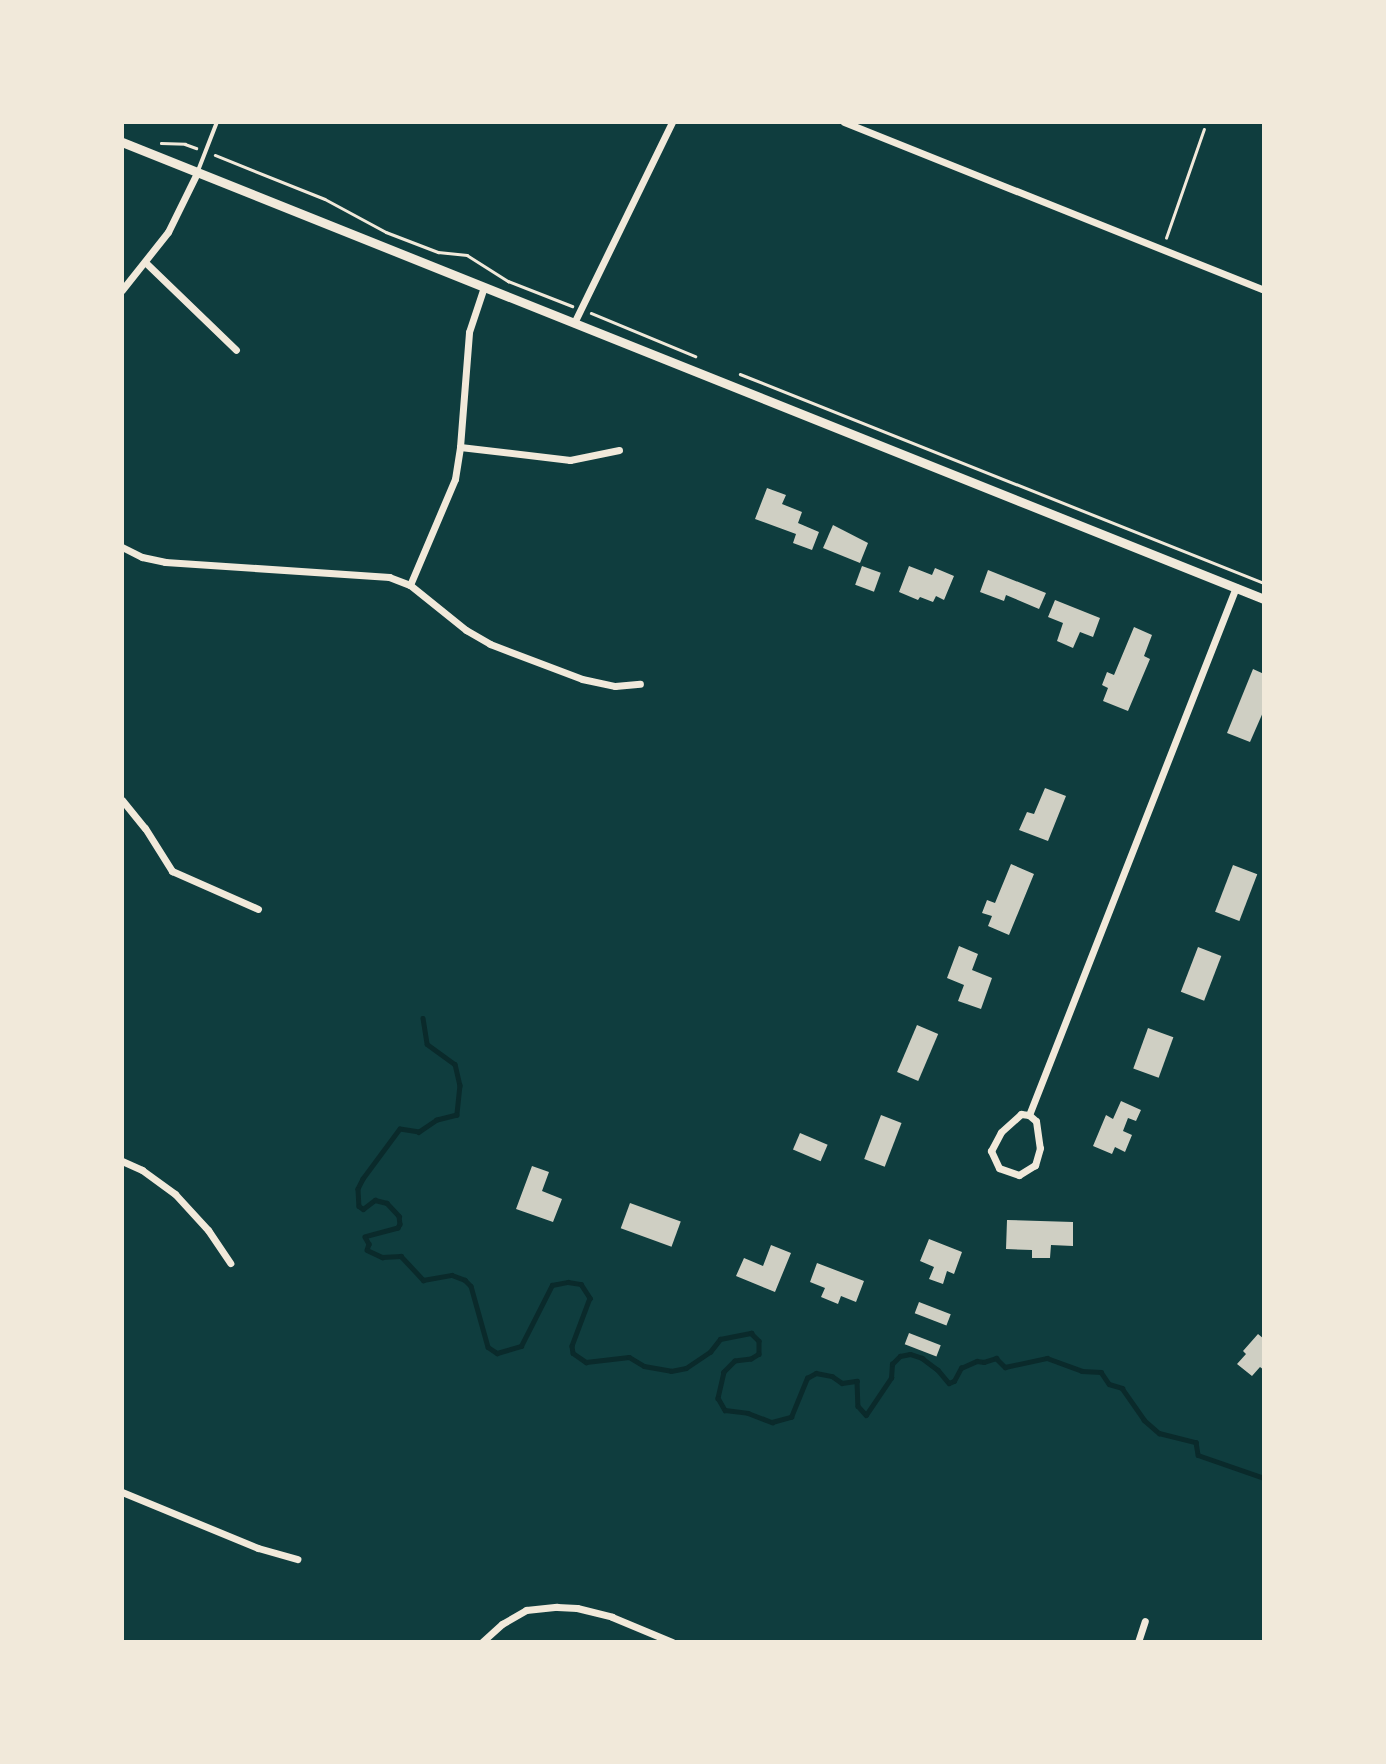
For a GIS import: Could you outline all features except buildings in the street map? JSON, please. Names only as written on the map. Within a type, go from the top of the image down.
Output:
[{"type":"street","points":[[574,323],[672,122]]},
{"type":"street","points":[[844,122],[1264,290]]},
{"type":"street","points":[[122,142],[1264,598]]},
{"type":"street","points":[[122,290],[146,263],[178,213],[197,173]]},
{"type":"street","points":[[146,263],[236,349]]},
{"type":"street","points":[[410,585],[451,492],[460,447],[469,332],[484,287]]},
{"type":"street","points":[[460,447],[570,460],[619,450]]},
{"type":"street","points":[[122,547],[142,557],[166,562],[374,574],[410,585],[466,630],[490,644],[592,682],[615,686],[640,684]]},
{"type":"street","points":[[1029,1115],[1236,587]]},
{"type":"street","points":[[122,800],[145,828],[172,871],[258,909]]},
{"type":"street","points":[[1021,1114],[1029,1115],[1037,1121],[1040,1148],[1038,1160],[1024,1173],[1005,1172],[992,1157],[995,1140],[1021,1114]]},
{"type":"street","points":[[122,1161],[142,1170],[175,1194],[208,1230],[230,1263]]},
{"type":"street","points":[[122,1492],[258,1548],[297,1559]]},
{"type":"street","points":[[482,1642],[502,1624],[526,1611],[557,1607],[577,1608],[612,1617],[668,1640]]},
{"type":"street","points":[[1138,1642],[1146,1621]]},
{"type":"lane","points":[[197,173],[217,122]]},
{"type":"path","points":[[1162,250],[1204,129]]},
{"type":"path","points":[[156,142],[191,146]]},
{"type":"path","points":[[225,159],[325,200],[386,232],[438,252],[467,256],[508,281],[699,358]]},
{"type":"path","points":[[734,372],[1264,583]]},
{"type":"waterway","points":[[423,1018],[427,1044],[455,1064],[460,1085],[457,1115],[437,1120],[419,1132],[400,1129],[363,1179],[358,1189],[359,1206],[363,1209],[375,1200],[387,1203],[399,1216],[400,1224],[398,1228],[365,1237],[369,1244],[367,1250],[382,1257],[401,1256],[423,1280],[452,1275],[465,1280],[471,1286],[488,1347],[497,1353],[521,1346],[552,1285],[568,1282],[581,1284],[590,1298],[572,1346],[573,1353],[586,1362],[629,1357],[644,1366],[671,1371],[686,1368],[710,1352],[720,1339],[751,1333],[759,1341],[759,1354],[751,1359],[735,1361],[724,1372],[718,1398],[725,1410],[748,1413],[772,1422],[791,1417],[807,1378],[816,1373],[832,1376],[842,1383],[857,1381],[858,1406],[866,1415],[891,1378],[892,1364],[900,1356],[910,1354],[922,1358],[949,1383],[954,1381],[961,1368],[977,1361],[996,1358],[1005,1367],[1047,1358],[1082,1371],[1101,1372],[1109,1384],[1122,1388],[1144,1420],[1159,1433],[1196,1442],[1198,1455],[1264,1478]]}]
